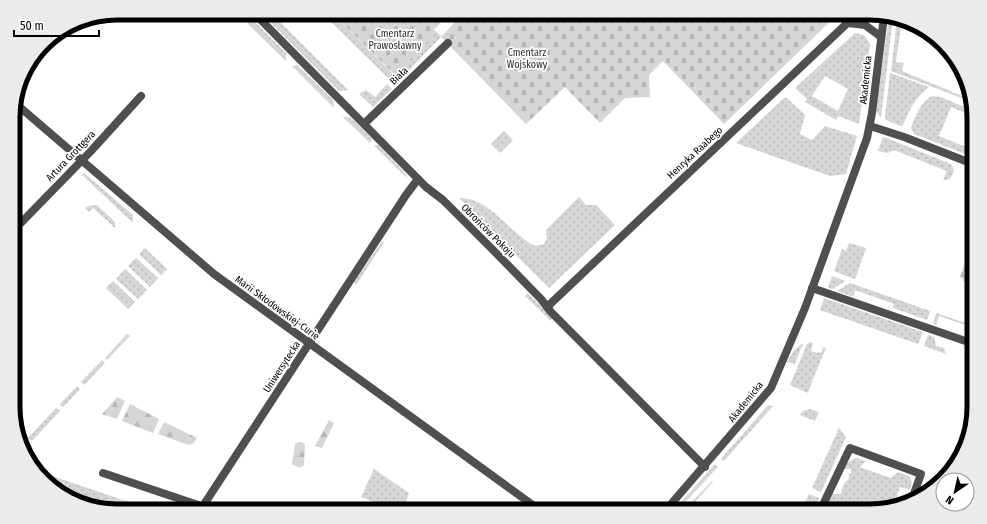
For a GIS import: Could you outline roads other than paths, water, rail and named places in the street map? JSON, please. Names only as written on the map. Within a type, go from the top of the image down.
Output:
[{"type":"street","name":"Obrońców Pokoju","points":[[261,20],[365,123],[418,179],[443,200],[493,250],[547,307],[705,467]]},
{"type":"street","name":"Akademicka","points":[[671,504],[772,388],[812,288],[864,148],[870,126],[883,21]]},
{"type":"street","points":[[848,22],[864,25],[880,36]]},
{"type":"street","name":"Henryka Raabego","points":[[547,307],[848,22]]},
{"type":"street","name":"Biała","points":[[365,123],[448,43]]},
{"type":"street","name":"Artura Grottgera","points":[[20,224],[141,96]]},
{"type":"street","name":"Marii Skłodowskiej-Curie","points":[[20,109],[214,274],[531,504]]},
{"type":"street","points":[[870,126],[904,137],[967,162]]},
{"type":"street","name":"Uniwersytecka","points":[[204,504],[406,195],[418,179]]},
{"type":"street","points":[[812,288],[967,342]]},
{"type":"street","points":[[823,504],[850,448],[921,474],[914,493]]},
{"type":"street","points":[[102,473],[197,504]]},
{"type":"park label","name":"Cmentarz Prawosławny","points":[[395,40]]},
{"type":"park label","name":"Cmentarz Wojskowy","points":[[527,58]]}]
